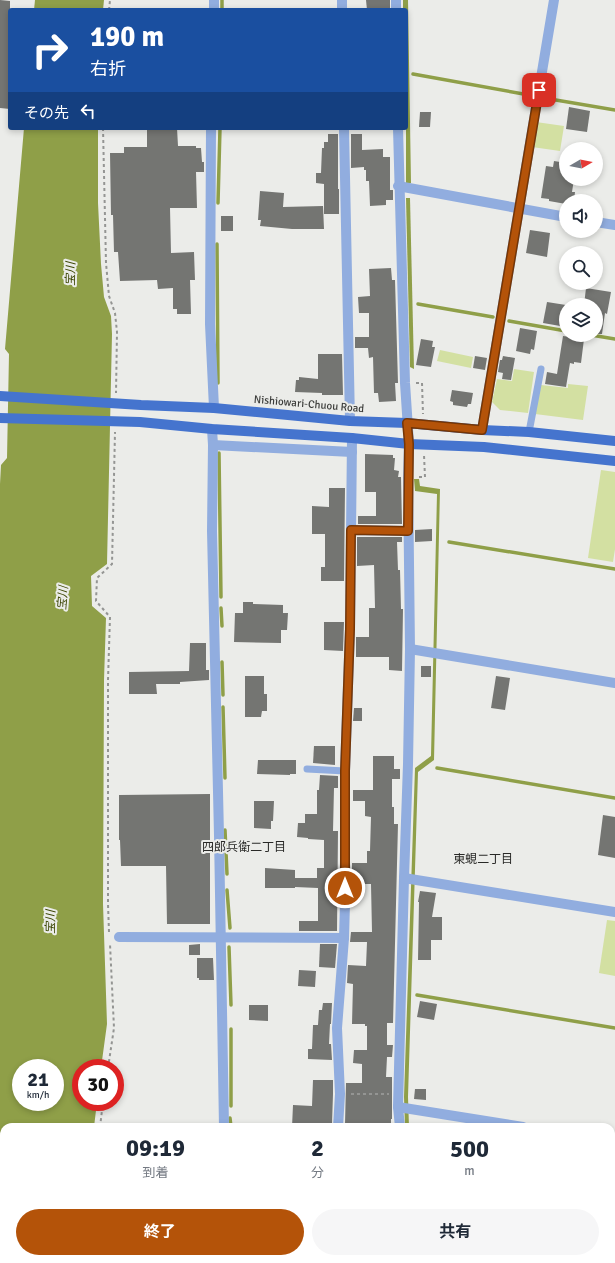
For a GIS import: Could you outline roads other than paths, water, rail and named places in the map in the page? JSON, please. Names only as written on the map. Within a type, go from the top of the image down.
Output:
[{"type":"main road","name":"Nishiowari-Chuou Road","points":[[0,396],[214,408],[350,421],[407,423],[482,430],[529,432],[615,441]]},
{"type":"main road","points":[[0,418],[140,422],[212,429],[352,438],[409,444],[484,447],[615,461]]},
{"type":"street","points":[[482,430],[554,0]]},
{"type":"street","points":[[211,130],[210,324],[214,408]]},
{"type":"street","points":[[344,130],[350,421]]},
{"type":"street","points":[[398,130],[398,186],[409,444],[408,531],[410,649],[408,764],[410,879],[399,1094],[404,1108],[401,1123]]},
{"type":"street","points":[[398,186],[559,216]]},
{"type":"street","points":[[603,223],[615,225]]},
{"type":"street","points":[[212,429],[212,531],[224,1123]]},
{"type":"street","points":[[338,1123],[340,1094],[337,1028],[344,938],[345,771],[350,629],[352,438]]},
{"type":"street","points":[[213,445],[352,452]]},
{"type":"street","points":[[351,530],[408,531]]},
{"type":"street","points":[[410,649],[615,683]]},
{"type":"street","points":[[410,879],[615,912]]},
{"type":"street","points":[[114,936],[344,938]]},
{"type":"street","points":[[404,1108],[498,1123]]},
{"type":"lane","points":[[529,432],[541,369]]},
{"type":"lane","points":[[307,770],[345,771]]},
{"type":"water","points":[[35,0],[104,0],[103,8],[34,8]]},
{"type":"water","points":[[403,0],[408,0],[411,183],[406,183],[406,130],[408,130],[408,8],[403,8]]},
{"type":"water","name":"宝川","points":[[24,130],[98,130],[98,203],[101,264],[104,297],[111,316],[112,334],[107,564],[91,576],[92,606],[106,618],[104,680],[103,904],[107,1024],[102,1059],[72,1059],[72,1111],[96,1111],[94,1123],[0,1123],[0,484],[1,465],[7,458],[9,354],[5,349]]},
{"type":"water","points":[[406,198],[410,198],[414,369],[410,367]]},
{"type":"water","points":[[414,479],[419,479],[420,486],[440,489],[434,760],[418,772],[408,1097],[409,1123],[405,1123],[404,1097],[415,768],[431,756],[437,494],[415,491]]},
{"type":"waterway","points":[[222,0],[222,8]]},
{"type":"waterway","points":[[413,74],[529,95]]},
{"type":"waterway","points":[[544,98],[615,110]]},
{"type":"waterway","points":[[218,203],[220,130]]},
{"type":"waterway","points":[[217,244],[218,383]]},
{"type":"waterway","points":[[418,304],[493,317]]},
{"type":"waterway","points":[[509,321],[559,330]]},
{"type":"waterway","points":[[603,337],[615,339]]},
{"type":"waterway","points":[[219,453],[221,597]]},
{"type":"waterway","points":[[449,542],[615,569]]},
{"type":"waterway","points":[[221,608],[222,626]]},
{"type":"waterway","points":[[222,662],[223,695]]},
{"type":"waterway","points":[[223,707],[225,778]]},
{"type":"waterway","points":[[437,768],[615,798]]},
{"type":"waterway","points":[[225,830],[227,874]]},
{"type":"waterway","points":[[227,890],[230,928]]},
{"type":"waterway","points":[[229,947],[231,1005]]},
{"type":"waterway","points":[[417,995],[615,1028]]},
{"type":"waterway","points":[[231,1029],[231,1106]]},
{"type":"waterway","points":[[230,1118],[231,1123]]},
{"type":"district","name":"四郎兵衛二丁目","points":[[244,847]]},
{"type":"district","name":"東蜆二丁目","points":[[483,859]]}]
